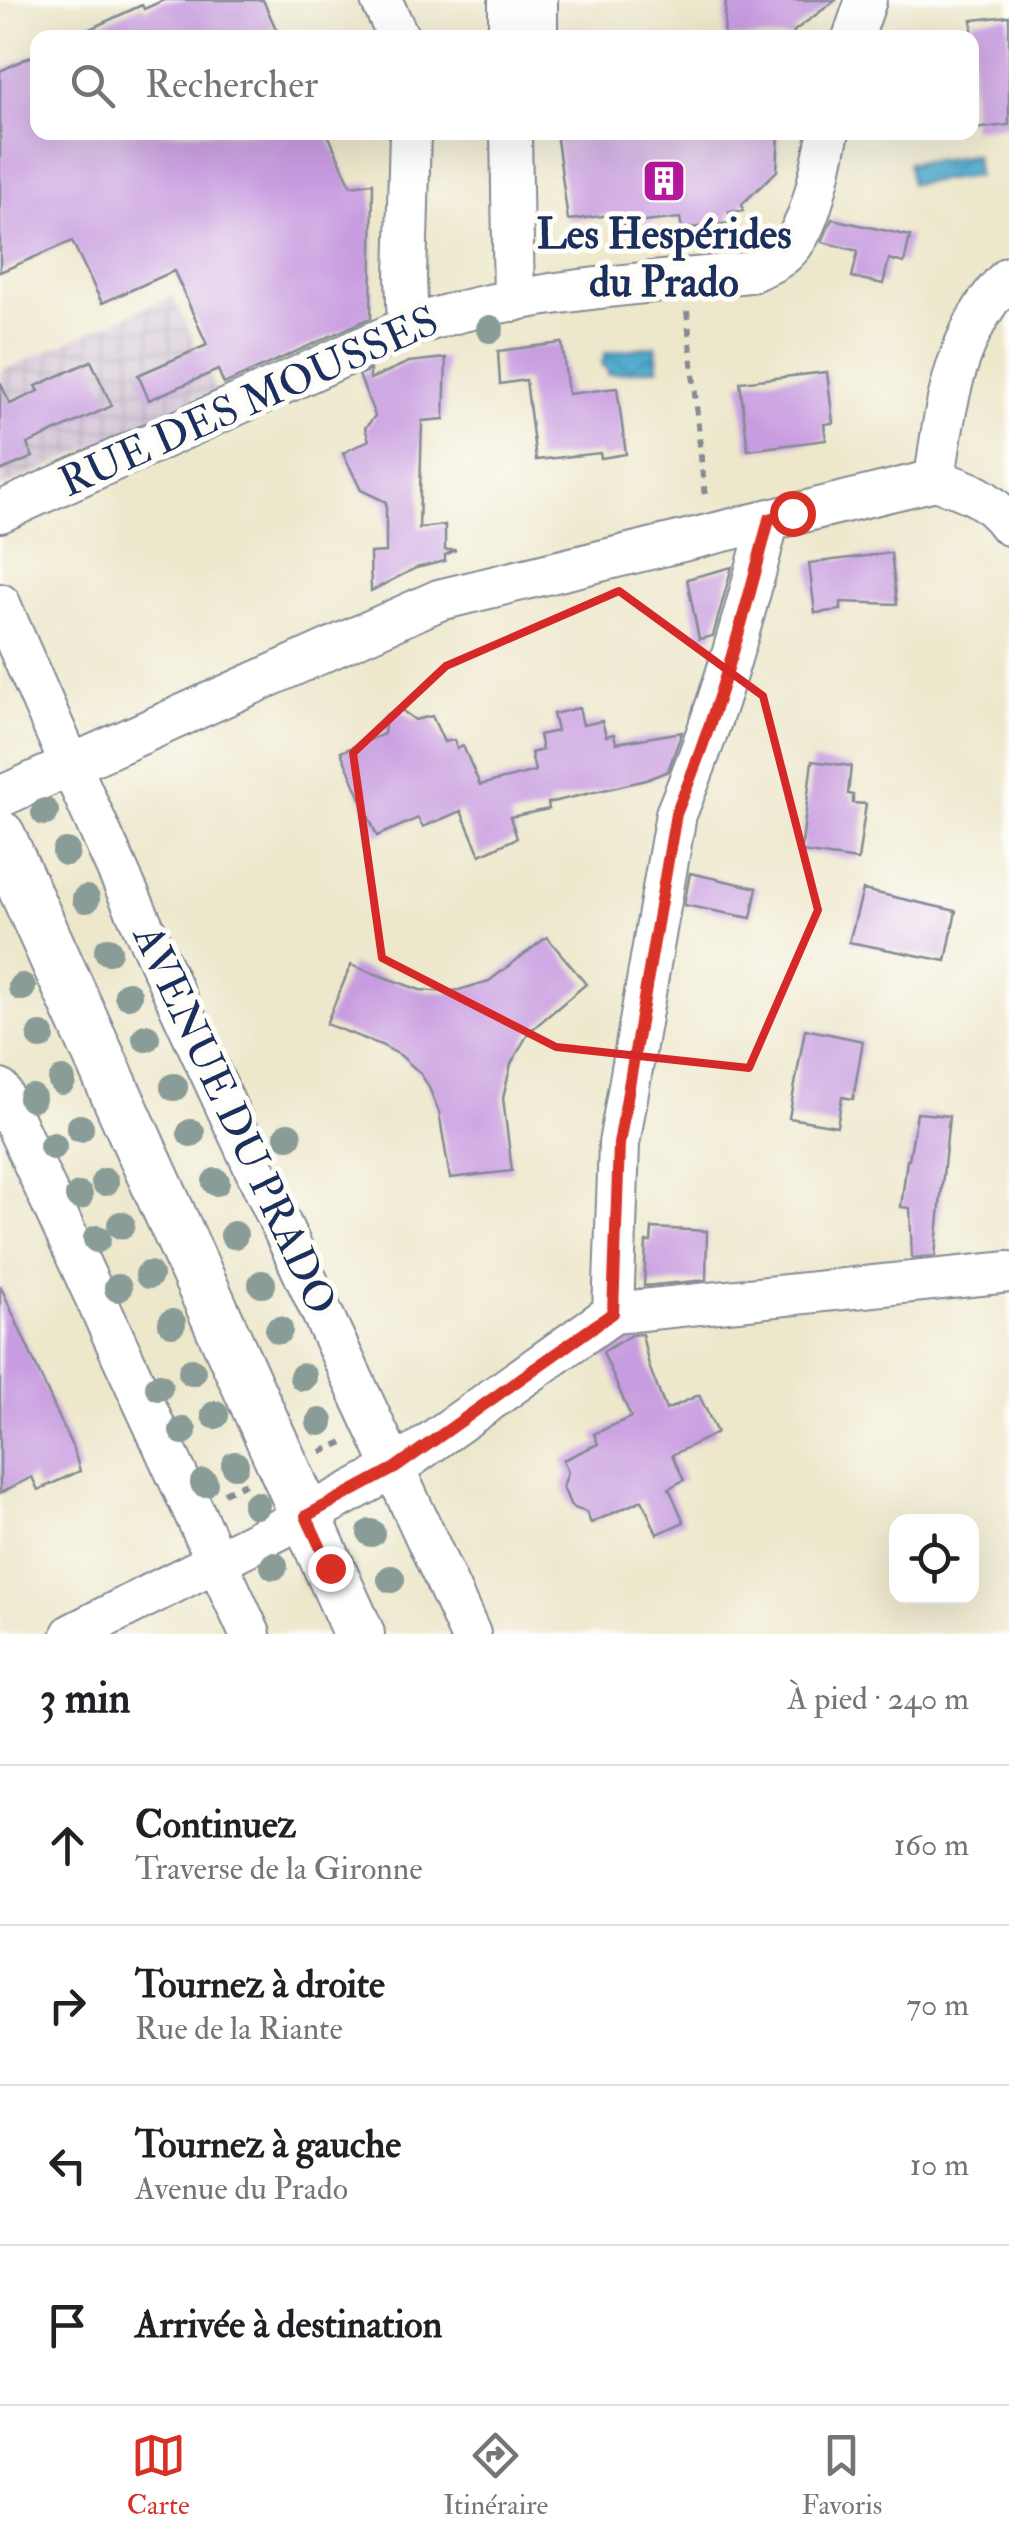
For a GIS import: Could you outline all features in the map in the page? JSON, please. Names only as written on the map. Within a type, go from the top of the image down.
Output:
[{"type":"main road","points":[[0,836],[359,1634]]},
{"type":"street","points":[[382,0],[396,30]]},
{"type":"street","points":[[413,0],[413,30]]},
{"type":"street","points":[[508,0],[509,30]]},
{"type":"street","points":[[537,0],[537,30]]},
{"type":"street","points":[[855,30],[866,0]]},
{"type":"street","points":[[408,327],[410,140]]},
{"type":"street","points":[[512,140],[528,298]]},
{"type":"street","points":[[528,298],[538,140]]},
{"type":"street","name":"RUE DES MOUSSES","points":[[0,512],[408,327],[451,312],[528,298],[750,272],[786,252],[809,213],[827,140]]},
{"type":"street","points":[[934,480],[942,418],[968,332],[1009,277]]},
{"type":"street","points":[[0,797],[438,600],[934,480],[974,492],[1009,524]]},
{"type":"street","points":[[613,1313],[619,1144],[676,814],[779,516]]},
{"type":"street","name":"AVENUE DU PRADO","points":[[0,604],[69,765],[470,1634]]},
{"type":"street","points":[[0,1090],[16,1165],[250,1634]]},
{"type":"street","points":[[72,1634],[395,1468],[613,1313],[1009,1272]]},
{"type":"path","points":[[686,303],[709,536]]},
{"type":"highlighted area","points":[[619,591],[763,696],[818,910],[749,1068],[556,1047],[382,958],[353,753],[446,666]]},
{"type":"shaded area","points":[[173,295],[216,392],[0,488],[0,372]]},
{"type":"water","points":[[975,155],[977,176],[911,184],[908,163]]},
{"type":"water","points":[[656,346],[658,368],[608,374],[602,365],[605,353]]},
{"type":"building","points":[[164,0],[263,0],[276,30],[87,30],[142,5],[144,9]]},
{"type":"building","points":[[726,0],[836,0],[795,30],[724,30]]},
{"type":"building","points":[[1009,16],[1009,125],[979,128],[979,30],[972,30],[972,20]]},
{"type":"building","points":[[30,57],[30,140],[331,140],[351,186],[373,183],[371,318],[224,384],[218,370],[149,400],[138,375],[207,345],[174,271],[102,303],[72,241],[0,272],[0,71]]},
{"type":"building","name":"Les Hespérides du Prado","points":[[557,140],[779,140],[777,171],[742,204],[743,211],[729,212],[730,223],[682,229],[680,218],[617,225],[611,215],[568,220]]},
{"type":"building","points":[[832,219],[910,236],[904,263],[889,259],[883,284],[852,277],[858,251],[822,242]]},
{"type":"building","points":[[562,343],[568,394],[617,388],[626,454],[536,460],[526,380],[500,384],[498,351]]},
{"type":"building","points":[[446,358],[444,419],[422,421],[419,528],[445,525],[445,550],[456,550],[445,555],[445,561],[416,568],[371,591],[370,553],[386,552],[386,502],[361,490],[343,453],[369,440],[365,428],[375,416],[359,375],[370,370],[370,379],[409,362]]},
{"type":"building","points":[[91,361],[112,406],[27,444],[33,457],[0,471],[0,382],[10,404],[39,391],[36,386]]},
{"type":"building","points":[[827,372],[833,423],[824,424],[826,440],[748,450],[740,382]]},
{"type":"building","points":[[891,553],[897,604],[841,602],[841,610],[815,613],[809,563]]},
{"type":"building","points":[[732,567],[713,636],[699,639],[687,579]]},
{"type":"building","points":[[579,708],[583,725],[602,721],[606,736],[614,734],[616,743],[682,732],[668,771],[646,780],[548,803],[549,809],[510,817],[517,838],[480,855],[461,811],[423,827],[418,818],[377,836],[341,752],[384,734],[386,715],[400,709],[415,720],[432,716],[444,742],[454,740],[457,749],[463,746],[480,785],[535,771],[531,753],[542,750],[539,735],[557,731],[553,714]]},
{"type":"building","points":[[812,761],[851,766],[848,794],[853,795],[853,803],[866,804],[858,860],[801,852]]},
{"type":"building","points":[[690,873],[757,888],[751,918],[684,905]]},
{"type":"building","points":[[863,890],[956,911],[946,961],[849,942]]},
{"type":"building","points":[[547,937],[586,984],[529,1032],[511,1064],[503,1098],[512,1171],[450,1178],[439,1112],[420,1073],[381,1045],[326,1024],[351,965],[420,990],[446,992],[489,981]]},
{"type":"building","points":[[805,1029],[863,1041],[853,1099],[842,1097],[837,1126],[789,1118]]},
{"type":"building","points":[[917,1113],[949,1116],[935,1256],[912,1258],[910,1208],[901,1207]]},
{"type":"building","points":[[652,1228],[707,1231],[706,1280],[644,1286],[646,1242],[651,1242]]},
{"type":"building","points":[[0,1285],[80,1471],[38,1490],[32,1477],[0,1493]]},
{"type":"building","points":[[642,1334],[666,1410],[699,1395],[717,1433],[672,1455],[684,1480],[669,1488],[684,1522],[657,1534],[642,1500],[591,1523],[586,1512],[570,1504],[563,1487],[568,1472],[563,1460],[598,1444],[594,1434],[631,1417],[603,1352],[631,1335]]},
{"type":"place","name":"Les Hespérides du Prado","points":[[664,181]]},
{"type":"route","points":[[330,1568],[306,1516],[395,1468],[613,1313],[619,1144],[676,814],[742,628],[769,519],[792,513]]}]
